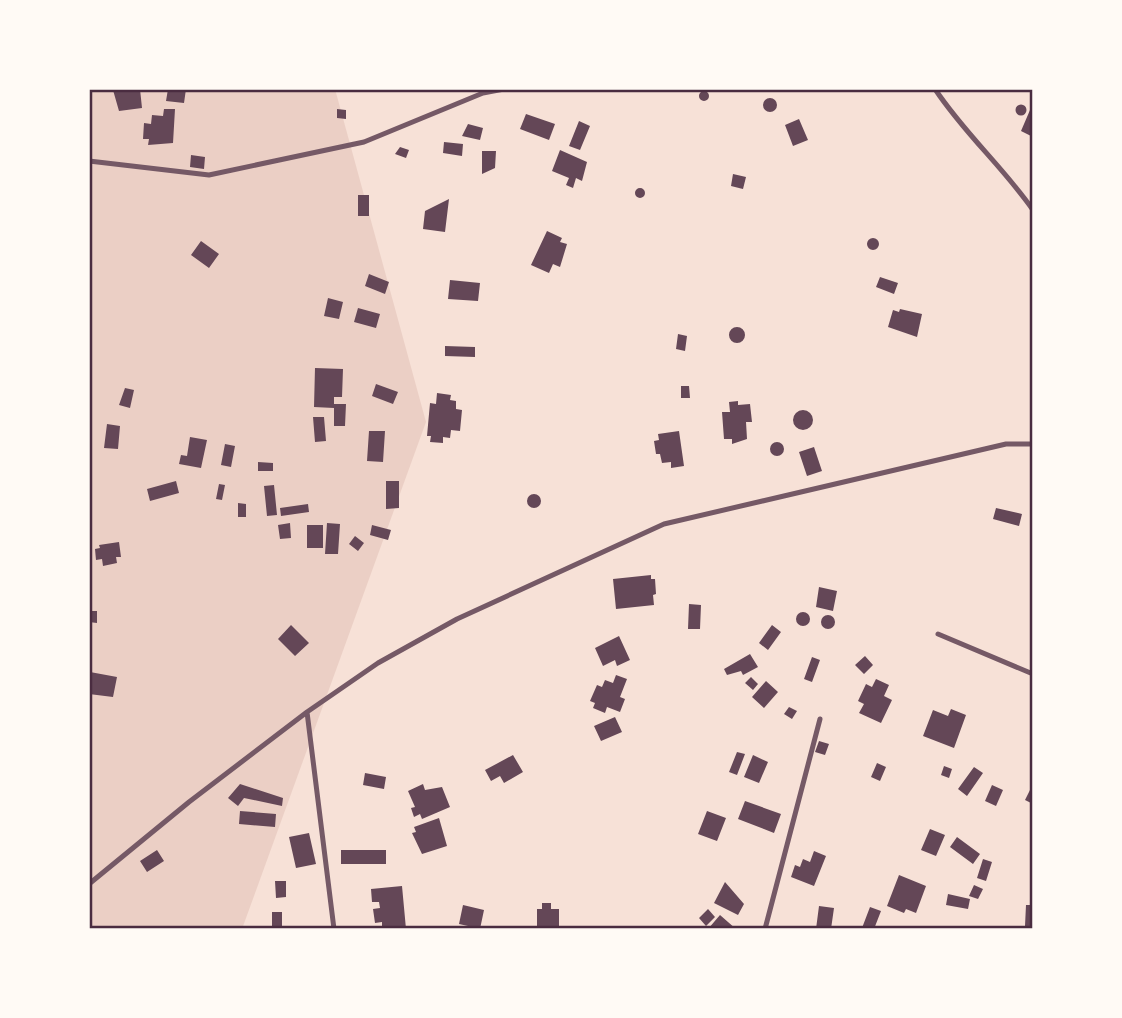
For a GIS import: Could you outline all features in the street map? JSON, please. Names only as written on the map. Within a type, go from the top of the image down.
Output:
[{"type":"street","points":[[89,161],[209,175],[364,142],[483,93],[504,89]]},
{"type":"street","points":[[935,89],[953,117],[1007,172],[1033,210]]},
{"type":"street","points":[[89,884],[188,802],[307,712],[378,663],[457,619],[664,524],[1006,443],[1033,444]]},
{"type":"street","points":[[938,634],[1033,674]]},
{"type":"street","points":[[307,712],[334,929]]},
{"type":"street","points":[[765,929],[820,719]]},
{"type":"shaded area","points":[[89,89],[335,89],[426,422],[242,929],[89,929]]},
{"type":"building","points":[[140,89],[142,108],[119,111],[113,90]]},
{"type":"building","points":[[168,89],[186,89],[184,103],[166,101]]},
{"type":"building","points":[[704,91],[708,92],[708,100],[704,101],[700,100],[699,96],[700,92]]},
{"type":"building","points":[[767,98],[773,98],[777,105],[773,112],[767,112],[763,108],[763,102]]},
{"type":"building","points":[[1021,105],[1025,106],[1025,114],[1021,115],[1017,114],[1016,110],[1017,106]]},
{"type":"building","points":[[164,109],[175,109],[173,143],[148,145],[149,139],[143,139],[144,123],[151,124],[152,115],[163,116]]},
{"type":"building","points":[[337,109],[346,110],[346,119],[337,118]]},
{"type":"building","points":[[1030,110],[1033,111],[1033,137],[1021,131]]},
{"type":"building","points":[[526,114],[555,124],[549,140],[520,129]]},
{"type":"building","points":[[799,119],[808,140],[793,146],[785,125]]},
{"type":"building","points":[[579,121],[590,126],[580,150],[569,146]]},
{"type":"building","points":[[468,124],[483,128],[480,140],[462,136]]},
{"type":"building","points":[[444,142],[463,144],[462,156],[443,153]]},
{"type":"building","points":[[400,147],[409,150],[406,158],[395,154]]},
{"type":"building","points":[[560,150],[587,162],[582,181],[576,178],[573,188],[566,185],[569,178],[552,171]]},
{"type":"building","points":[[482,151],[496,151],[495,168],[482,174]]},
{"type":"building","points":[[191,155],[205,157],[204,169],[190,167]]},
{"type":"building","points":[[733,174],[746,177],[743,189],[731,186]]},
{"type":"building","points":[[640,188],[644,189],[644,197],[640,198],[636,197],[635,193],[636,189]]},
{"type":"building","points":[[358,195],[369,195],[369,216],[358,216]]},
{"type":"building","points":[[449,199],[445,232],[423,229],[425,211]]},
{"type":"building","points":[[547,231],[562,238],[560,242],[567,244],[560,267],[553,264],[549,273],[531,265]]},
{"type":"building","points":[[873,238],[879,244],[873,250],[867,244]]},
{"type":"building","points":[[201,241],[219,254],[209,268],[191,255]]},
{"type":"building","points":[[369,274],[389,282],[385,294],[365,286]]},
{"type":"building","points":[[880,277],[898,283],[894,294],[876,287]]},
{"type":"building","points":[[450,280],[480,283],[478,301],[448,299]]},
{"type":"building","points":[[328,298],[343,302],[339,319],[324,316]]},
{"type":"building","points":[[358,308],[380,314],[376,328],[354,322]]},
{"type":"building","points":[[900,309],[922,314],[917,337],[888,327],[893,310],[899,312]]},
{"type":"building","points":[[734,327],[740,327],[745,335],[743,341],[734,343],[729,338],[729,332]]},
{"type":"building","points":[[678,334],[687,336],[685,351],[676,349]]},
{"type":"building","points":[[445,346],[475,347],[475,357],[445,356]]},
{"type":"building","points":[[315,368],[343,369],[342,397],[334,397],[334,404],[346,404],[345,426],[334,426],[334,408],[314,407]]},
{"type":"building","points":[[376,384],[398,392],[393,404],[372,396]]},
{"type":"building","points":[[681,386],[689,386],[690,398],[681,398]]},
{"type":"building","points":[[125,388],[134,390],[130,408],[119,405]]},
{"type":"building","points":[[437,393],[451,395],[450,400],[456,401],[456,409],[462,410],[460,431],[451,430],[450,438],[443,437],[443,443],[430,442],[431,436],[427,436],[430,403],[436,404]]},
{"type":"building","points":[[738,401],[738,405],[750,404],[752,422],[746,422],[747,439],[732,444],[732,439],[724,439],[722,412],[730,412],[729,402]]},
{"type":"building","points":[[803,410],[810,413],[813,420],[810,427],[803,430],[796,427],[793,420],[796,413]]},
{"type":"building","points":[[313,417],[324,417],[326,441],[315,442]]},
{"type":"building","points":[[107,424],[120,426],[118,449],[104,448]]},
{"type":"building","points":[[369,431],[385,431],[383,462],[367,461]]},
{"type":"building","points":[[679,431],[684,466],[671,468],[671,462],[662,463],[660,454],[656,454],[654,441],[659,440],[658,434]]},
{"type":"building","points":[[190,437],[207,440],[201,468],[179,464],[181,455],[187,456]]},
{"type":"building","points":[[774,442],[780,442],[784,449],[780,456],[774,456],[770,452],[770,446]]},
{"type":"building","points":[[225,444],[235,446],[231,467],[221,465]]},
{"type":"building","points":[[814,447],[822,471],[807,476],[799,452]]},
{"type":"building","points":[[258,462],[273,463],[273,471],[258,471]]},
{"type":"building","points":[[176,481],[179,493],[150,501],[147,489]]},
{"type":"building","points":[[386,481],[399,481],[399,508],[386,509]]},
{"type":"building","points":[[219,484],[225,485],[222,500],[216,499]]},
{"type":"building","points":[[274,485],[277,515],[267,516],[264,486]]},
{"type":"building","points":[[534,494],[539,496],[539,506],[534,508],[529,506],[527,501],[529,496]]},
{"type":"building","points":[[238,503],[246,504],[246,517],[238,517]]},
{"type":"building","points":[[308,504],[309,512],[281,516],[280,508]]},
{"type":"building","points":[[996,508],[1022,514],[1019,526],[993,519]]},
{"type":"building","points":[[290,523],[291,538],[280,539],[278,525]]},
{"type":"building","points":[[327,523],[340,524],[338,554],[325,554]]},
{"type":"building","points":[[307,525],[323,525],[323,548],[307,548]]},
{"type":"building","points":[[372,525],[391,530],[388,540],[370,535]]},
{"type":"building","points":[[355,536],[364,543],[358,551],[349,544]]},
{"type":"building","points":[[119,542],[121,557],[116,557],[117,563],[103,566],[102,559],[96,560],[95,549],[100,548],[99,545]]},
{"type":"building","points":[[651,575],[651,579],[655,579],[654,605],[616,609],[613,579]]},
{"type":"building","points":[[819,587],[837,591],[833,611],[816,607]]},
{"type":"building","points":[[689,604],[701,605],[700,629],[688,629]]},
{"type":"building","points":[[89,611],[97,611],[97,623],[89,622]]},
{"type":"building","points":[[800,612],[806,612],[810,619],[806,626],[800,626],[796,622],[796,616]]},
{"type":"building","points":[[825,615],[831,615],[835,622],[831,629],[825,629],[821,625],[821,619]]},
{"type":"building","points":[[291,625],[309,643],[295,656],[278,639]]},
{"type":"building","points":[[772,625],[781,632],[768,650],[759,643]]},
{"type":"building","points":[[619,636],[630,660],[617,666],[615,660],[603,666],[595,648]]},
{"type":"building","points":[[750,654],[758,667],[743,675],[741,671],[727,675],[724,669]]},
{"type":"building","points":[[865,656],[873,665],[864,674],[855,665]]},
{"type":"building","points":[[812,657],[820,660],[812,682],[804,679]]},
{"type":"building","points":[[90,672],[117,677],[113,697],[89,694]]},
{"type":"building","points":[[616,675],[627,679],[620,697],[625,699],[620,712],[607,707],[605,713],[593,708],[595,703],[590,701],[597,685],[602,687],[605,680],[613,683]]},
{"type":"building","points":[[751,677],[758,684],[753,690],[745,683]]},
{"type":"building","points":[[876,679],[889,685],[884,696],[892,700],[881,723],[859,713],[864,704],[858,701],[866,684],[872,687]]},
{"type":"building","points":[[766,681],[778,692],[764,708],[752,697]]},
{"type":"building","points":[[789,707],[797,711],[792,719],[784,714]]},
{"type":"building","points":[[951,709],[966,715],[954,748],[923,736],[933,710],[948,716]]},
{"type":"building","points":[[615,717],[622,732],[601,741],[594,726]]},
{"type":"building","points":[[819,741],[829,744],[825,755],[815,752]]},
{"type":"building","points":[[737,752],[745,754],[737,775],[729,772]]},
{"type":"building","points":[[513,755],[523,772],[504,783],[500,776],[491,781],[485,770]]},
{"type":"building","points":[[753,755],[768,762],[759,783],[744,777]]},
{"type":"building","points":[[877,763],[886,767],[880,781],[871,777]]},
{"type":"building","points":[[944,766],[952,769],[949,778],[941,775]]},
{"type":"building","points":[[974,767],[983,773],[967,796],[958,789]]},
{"type":"building","points":[[365,773],[386,777],[384,789],[363,785]]},
{"type":"building","points":[[240,784],[283,798],[282,806],[244,798],[238,806],[228,798]]},
{"type":"building","points":[[423,784],[425,790],[442,787],[450,807],[422,819],[420,814],[414,817],[411,808],[415,807],[408,791]]},
{"type":"building","points":[[1033,784],[1033,804],[1025,800]]},
{"type":"building","points":[[992,785],[1003,790],[996,806],[985,801]]},
{"type":"building","points":[[745,801],[781,814],[774,833],[738,819]]},
{"type":"building","points":[[240,811],[276,814],[275,827],[239,824]]},
{"type":"building","points":[[707,811],[726,818],[717,841],[698,834]]},
{"type":"building","points":[[439,818],[447,846],[422,854],[412,833],[416,832],[414,827]]},
{"type":"building","points":[[930,829],[945,835],[936,856],[921,850]]},
{"type":"building","points":[[309,833],[316,864],[296,868],[289,837]]},
{"type":"building","points":[[957,837],[980,854],[973,864],[950,847]]},
{"type":"building","points":[[157,850],[164,861],[147,872],[140,861]]},
{"type":"building","points":[[341,850],[386,850],[386,864],[341,864]]},
{"type":"building","points":[[814,851],[826,856],[814,886],[791,877],[795,865],[800,867],[803,859],[810,862]]},
{"type":"building","points":[[983,859],[992,862],[986,881],[977,878]]},
{"type":"building","points":[[899,875],[926,886],[916,913],[906,909],[904,913],[887,906]]},
{"type":"building","points":[[275,881],[286,881],[286,897],[276,898]]},
{"type":"building","points":[[725,882],[744,904],[738,915],[714,903]]},
{"type":"building","points":[[974,885],[983,889],[978,899],[969,896]]},
{"type":"building","points":[[402,886],[406,929],[382,929],[382,922],[375,923],[373,909],[380,908],[379,902],[372,902],[371,889]]},
{"type":"building","points":[[948,894],[970,899],[968,909],[946,905]]},
{"type":"building","points":[[542,903],[551,903],[551,909],[559,909],[559,926],[551,926],[551,929],[537,927],[537,909],[542,909]]},
{"type":"building","points":[[463,905],[484,910],[480,929],[468,929],[468,926],[459,924]]},
{"type":"building","points":[[1026,905],[1033,905],[1033,926],[1025,926]]},
{"type":"building","points":[[819,906],[834,908],[831,929],[816,929]]},
{"type":"building","points":[[870,907],[881,911],[874,929],[864,929],[862,928]]},
{"type":"building","points":[[708,909],[715,917],[706,926],[699,918]]},
{"type":"building","points":[[272,912],[282,912],[282,927],[272,927]]},
{"type":"building","points":[[720,915],[736,929],[708,929]]}]
